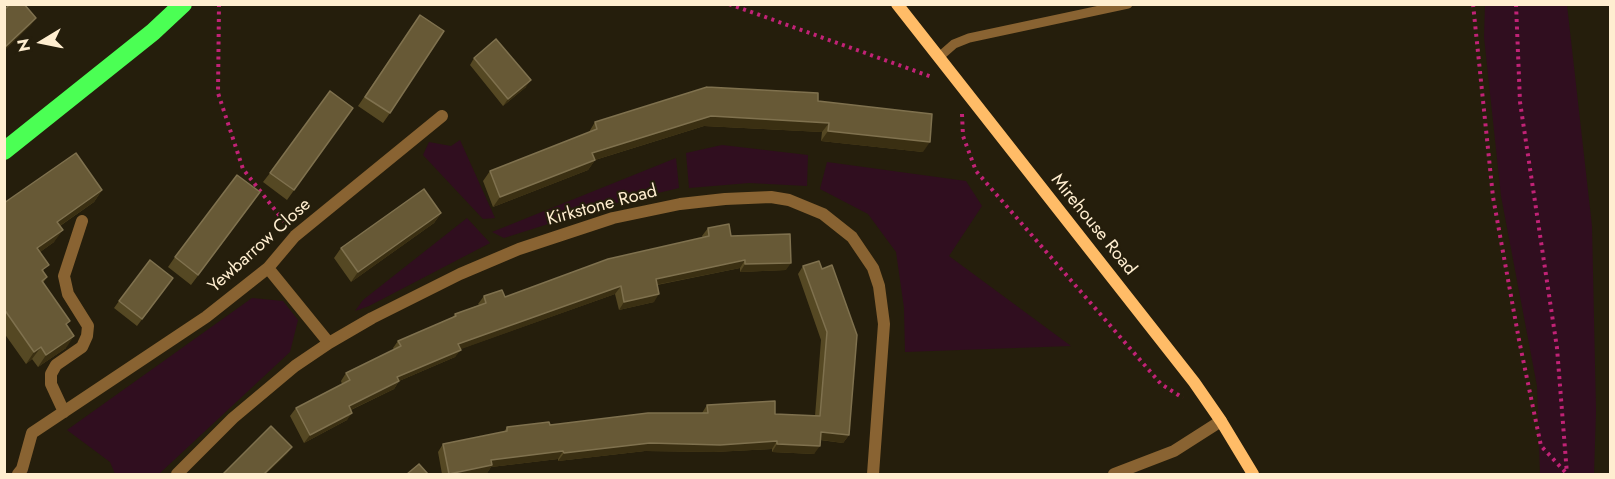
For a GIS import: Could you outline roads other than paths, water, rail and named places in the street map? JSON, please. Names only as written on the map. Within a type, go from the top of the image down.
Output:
[{"type":"highway","points":[[4,151],[153,32],[183,4]]},
{"type":"street","name":"Mirehouse Road","points":[[897,4],[1194,382],[1253,474]]},
{"type":"street","name":"Yewbarrow Close","points":[[18,474],[22,469],[32,433],[206,317],[267,268],[296,236],[442,116]]},
{"type":"street","name":"Kirkstone Road","points":[[177,474],[211,439],[264,391],[328,343],[460,274],[519,249],[613,218],[680,204],[771,197],[789,200],[823,214],[852,237],[873,268],[879,286],[884,324],[873,474]]},
{"type":"street","points":[[64,412],[51,384],[51,374],[56,365],[82,347],[87,336],[88,326],[68,294],[64,276],[82,221]]},
{"type":"street","points":[[267,268],[328,343]]},
{"type":"street","points":[[1114,474],[1174,451],[1221,421]]},
{"type":"lane","points":[[938,58],[954,45],[969,38],[1128,4]]}]
